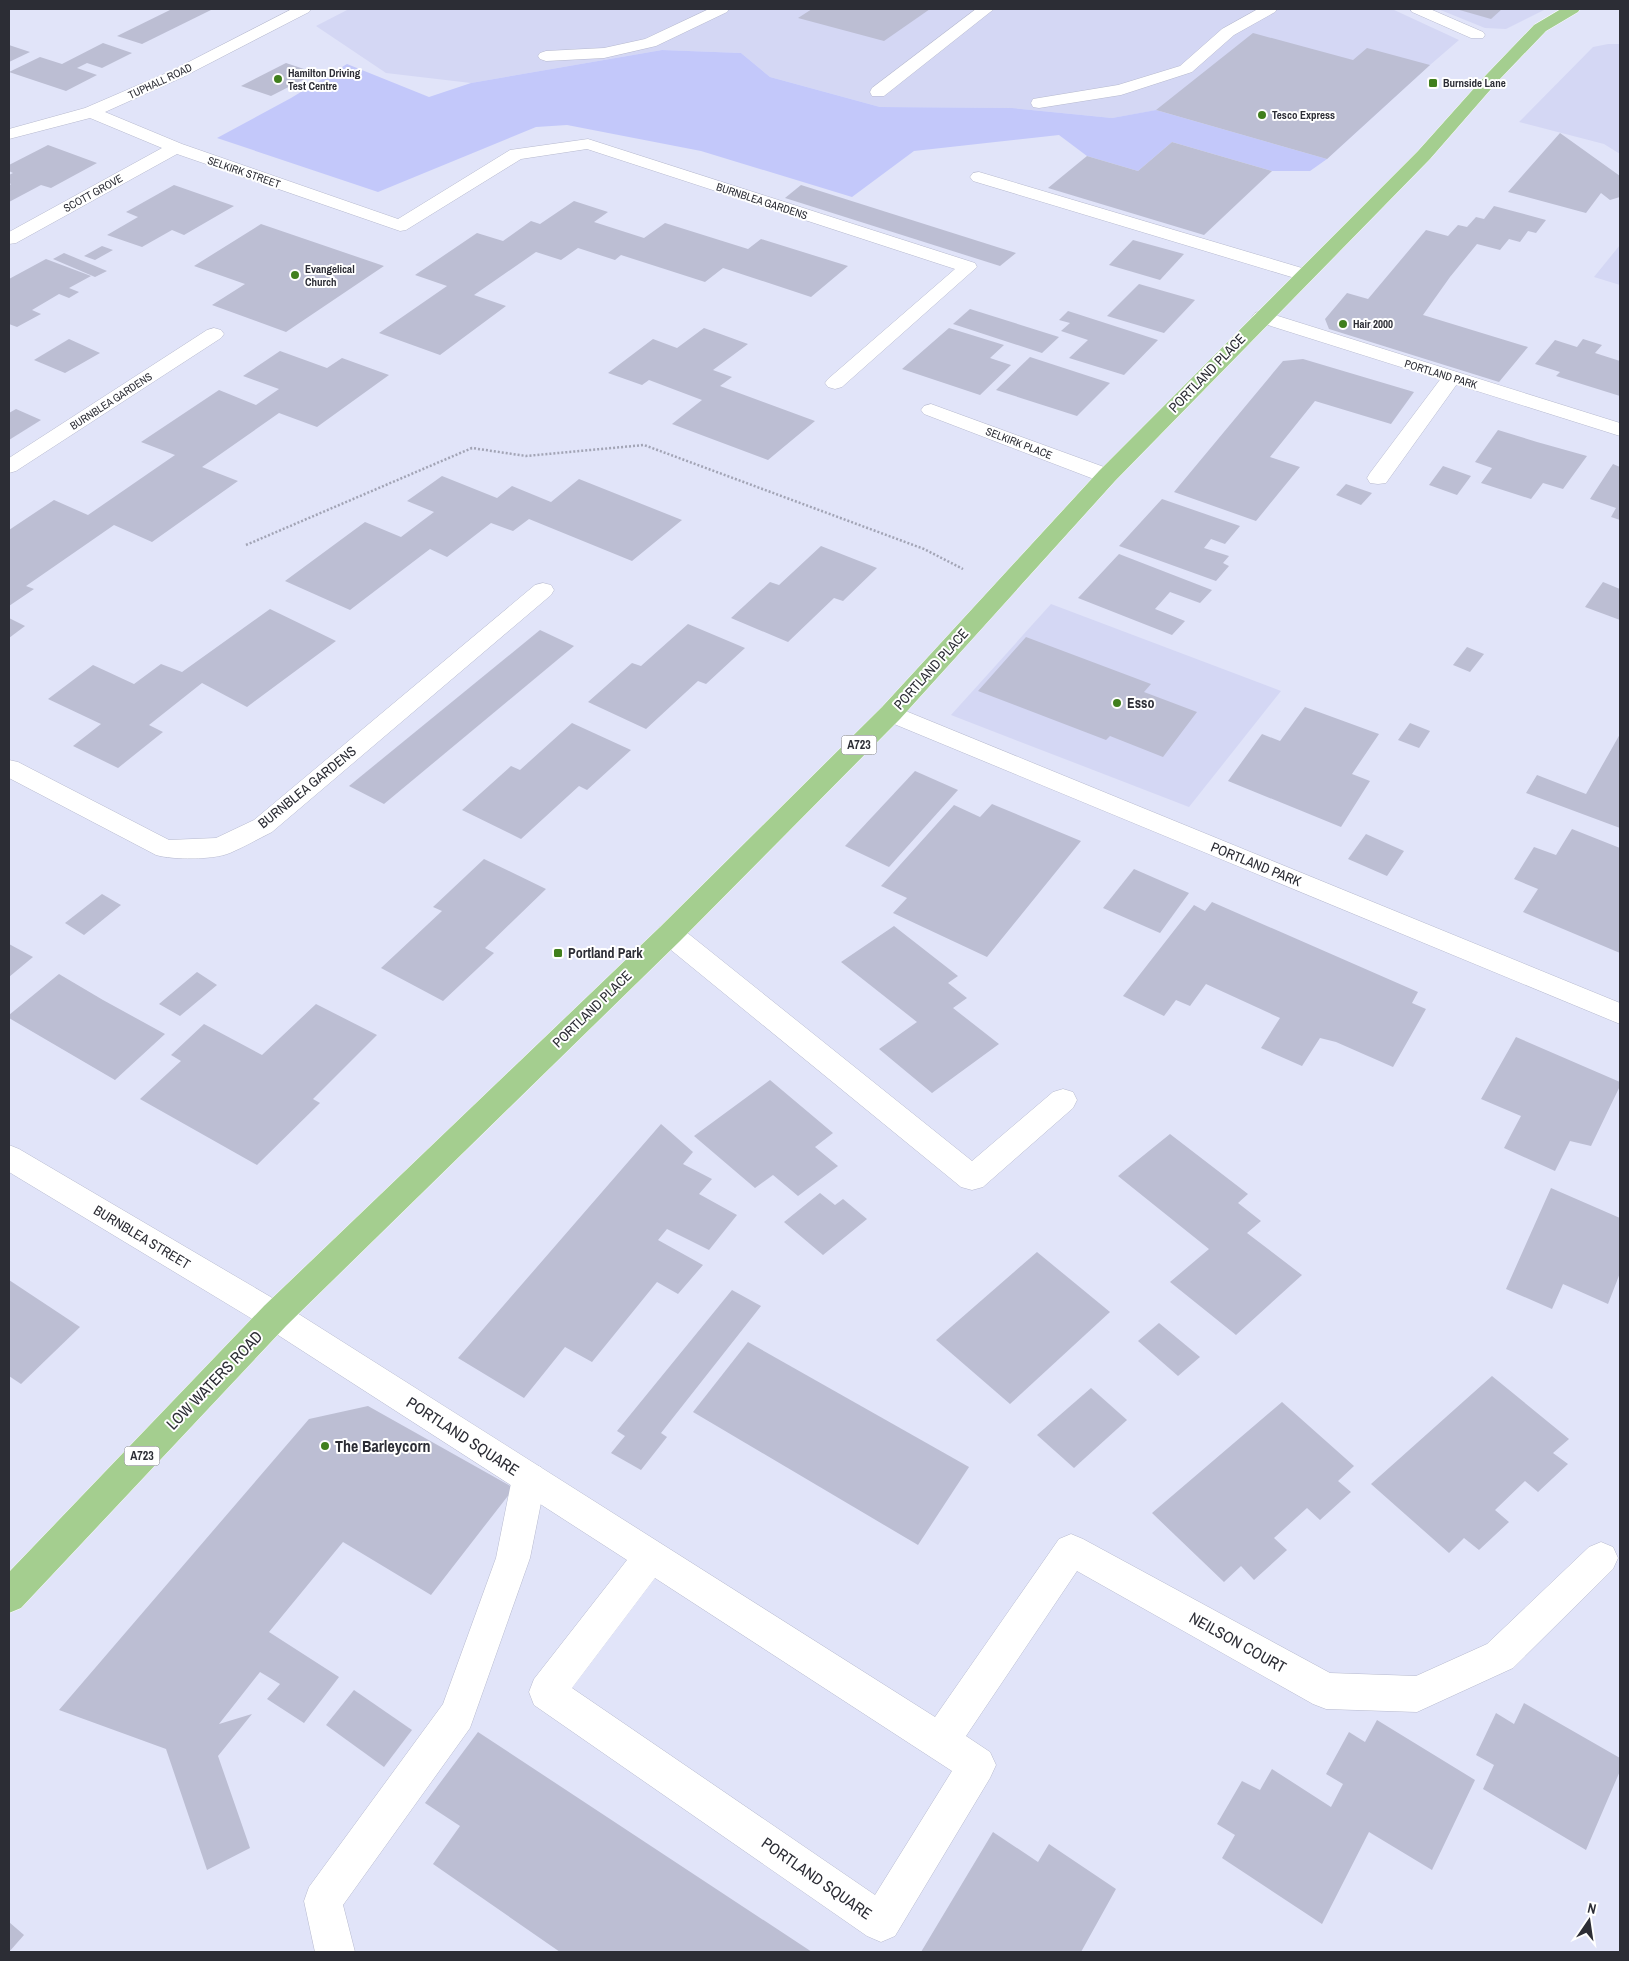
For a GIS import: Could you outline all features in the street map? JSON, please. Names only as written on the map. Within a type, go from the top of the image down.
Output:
[{"type":"main road","name":"PORTLAND PLACE","points":[[275,1316],[670,934],[891,713],[1107,476],[1424,155],[1492,78],[1540,28],[1572,9]]},
{"type":"main road","name":"LOW WATERS ROAD","points":[[9,1596],[275,1316]]},
{"type":"street","name":"TUPHALL ROAD","points":[[9,134],[90,112],[176,74],[303,9]]},
{"type":"street","points":[[546,56],[604,53],[650,43],[721,9]]},
{"type":"street","points":[[878,92],[986,9]]},
{"type":"street","points":[[1039,103],[1121,90],[1186,69],[1228,32],[1269,9]]},
{"type":"street","points":[[1418,9],[1477,35]]},
{"type":"street","name":"SELKIRK STREET","points":[[90,112],[176,148],[400,226]]},
{"type":"street","name":"BURNBLEA GARDENS","points":[[400,226],[516,154],[588,144],[968,267],[835,382]]},
{"type":"street","name":"SCOTT GROVE","points":[[9,239],[176,148]]},
{"type":"street","points":[[979,177],[1305,275]]},
{"type":"street","name":"PORTLAND PARK","points":[[1262,317],[1620,430]]},
{"type":"street","name":"BURNBLEA GARDENS","points":[[9,467],[214,334]]},
{"type":"street","points":[[1378,478],[1452,377]]},
{"type":"street","name":"SELKIRK PLACE","points":[[931,410],[1107,476]]},
{"type":"street","name":"BURNBLEA GARDENS","points":[[9,768],[165,849],[220,847],[263,826],[543,590]]},
{"type":"street","name":"PORTLAND PARK","points":[[891,713],[1620,1014]]},
{"type":"street","points":[[670,934],[972,1178],[1063,1100]]},
{"type":"street","name":"BURNBLEA STREET","points":[[9,1157],[275,1316]]},
{"type":"street","name":"PORTLAND SQUARE","points":[[275,1316],[651,1556],[940,1742],[977,1765],[881,1922],[547,1692],[651,1556]]},
{"type":"street","points":[[335,1952],[323,1901],[457,1716],[512,1558],[529,1478]]},
{"type":"street","name":"NEILSON COURT","points":[[940,1742],[1072,1550],[1326,1691],[1417,1694],[1500,1656],[1601,1558]]},
{"type":"path","points":[[246,545],[472,448],[526,456],[644,445],[924,549],[1004,588]]},
{"type":"shaded area","points":[[349,9],[1392,9],[1459,40],[1327,159],[1157,110],[1112,118],[1012,108],[880,107],[770,77],[741,53],[662,50],[471,83],[386,73],[316,26]]},
{"type":"shaded area","points":[[1438,9],[1546,9],[1506,29],[1485,28]]},
{"type":"shaded area","points":[[1620,44],[1620,154],[1604,144],[1519,122],[1593,47]]},
{"type":"shaded area","points":[[662,50],[741,53],[770,77],[880,107],[1012,108],[1112,118],[1156,110],[1327,159],[1310,171],[1272,171],[1172,142],[1138,171],[1087,156],[1059,135],[914,151],[852,197],[701,151],[567,125],[536,127],[378,192],[217,138],[291,98],[347,64],[429,97],[471,83]]},
{"type":"shaded area","points":[[1620,245],[1620,285],[1594,277]]},
{"type":"shaded area","name":"Esso","points":[[1051,604],[1281,691],[1189,807],[951,715]]},
{"type":"building","points":[[172,9],[213,9],[142,44],[117,36]]},
{"type":"building","points":[[812,9],[930,9],[884,41],[798,18]]},
{"type":"building","points":[[1456,9],[1502,9],[1491,19]]},
{"type":"building","points":[[1253,33],[1353,60],[1367,48],[1430,65],[1327,159],[1156,110]]},
{"type":"building","points":[[103,43],[132,53],[102,68],[87,63],[77,68],[97,75],[66,91],[9,72],[40,57],[62,64]]},
{"type":"building","points":[[9,45],[30,52],[9,62]]},
{"type":"building","name":"Hamilton Driving Test Centre","points":[[286,63],[316,73],[271,96],[241,86]]},
{"type":"building","points":[[1560,133],[1620,176],[1620,197],[1610,200],[1601,193],[1586,213],[1508,192]]},
{"type":"building","points":[[1172,142],[1272,171],[1204,235],[1048,188],[1087,156],[1138,171]]},
{"type":"building","points":[[48,145],[97,163],[51,188],[41,185],[9,202],[9,186],[11,184],[9,183],[9,175],[13,173],[9,171],[9,165]]},
{"type":"building","points":[[174,185],[234,206],[184,235],[172,230],[142,247],[107,235],[138,217],[126,212]]},
{"type":"building","points":[[801,185],[1016,253],[1000,266],[785,198]]},
{"type":"building","points":[[574,201],[608,212],[594,222],[644,238],[665,223],[748,249],[761,239],[848,266],[811,297],[723,268],[705,282],[621,255],[615,260],[578,248],[561,260],[536,252],[474,295],[506,306],[440,355],[379,333],[447,286],[415,275],[477,233],[503,241],[531,221],[540,224]]},
{"type":"building","points":[[1494,206],[1546,220],[1536,233],[1528,231],[1520,242],[1509,239],[1500,250],[1477,244],[1450,277],[1423,315],[1528,347],[1499,382],[1329,329],[1325,319],[1347,293],[1368,299],[1426,230],[1448,236],[1458,225],[1467,227],[1476,217],[1484,219]]},
{"type":"building","name":"Evangelical Church","points":[[261,224],[384,266],[286,332],[212,305],[245,284],[194,266]]},
{"type":"building","points":[[1133,240],[1184,254],[1160,280],[1109,265]]},
{"type":"building","points":[[102,246],[113,250],[95,260],[84,256]]},
{"type":"building","points":[[64,253],[107,271],[95,277],[53,259]]},
{"type":"building","points":[[46,259],[91,276],[69,288],[79,292],[69,298],[59,294],[32,310],[41,314],[17,327],[9,324],[9,279]]},
{"type":"building","points":[[1139,284],[1195,300],[1164,333],[1107,316]]},
{"type":"building","points":[[970,309],[1059,337],[1042,353],[953,324]]},
{"type":"building","points":[[1068,311],[1158,340],[1124,375],[1069,358],[1088,340],[1061,331],[1070,323],[1059,320]]},
{"type":"building","points":[[704,328],[748,344],[713,370],[732,377],[720,386],[815,421],[768,460],[672,424],[702,400],[649,380],[642,385],[608,373],[653,339],[677,348]]},
{"type":"building","points":[[949,328],[1004,345],[990,358],[1011,365],[980,395],[902,369]]},
{"type":"building","points":[[69,339],[100,353],[65,373],[34,360]]},
{"type":"building","points":[[1583,339],[1602,345],[1595,353],[1620,361],[1620,396],[1556,376],[1560,372],[1535,364],[1555,340],[1577,347]]},
{"type":"building","points":[[280,351],[327,368],[342,358],[389,375],[317,427],[279,413],[202,467],[238,481],[152,542],[114,525],[26,586],[34,589],[9,606],[9,530],[54,500],[88,515],[175,455],[141,442],[219,390],[256,405],[279,389],[243,376]]},
{"type":"building","points":[[1030,357],[1110,383],[1077,416],[996,390]]},
{"type":"building","points":[[1303,359],[1414,392],[1391,424],[1315,401],[1270,457],[1300,467],[1256,521],[1174,492],[1283,361]]},
{"type":"building","points":[[16,409],[41,420],[9,440],[9,413]]},
{"type":"building","points":[[1498,430],[1587,456],[1563,489],[1543,483],[1531,499],[1481,483],[1492,468],[1475,462]]},
{"type":"building","points":[[1613,464],[1620,467],[1620,520],[1611,517],[1616,508],[1590,499]]},
{"type":"building","points":[[1443,466],[1471,476],[1457,495],[1429,485]]},
{"type":"building","points":[[442,476],[497,498],[512,486],[551,502],[579,479],[682,520],[632,561],[529,519],[513,531],[491,523],[447,557],[430,549],[350,610],[285,581],[365,522],[401,537],[434,512],[407,501]]},
{"type":"building","points":[[1346,484],[1372,493],[1361,505],[1336,495]]},
{"type":"building","points":[[1162,499],[1240,526],[1225,544],[1211,539],[1204,548],[1229,556],[1223,563],[1229,566],[1216,581],[1119,546]]},
{"type":"building","points":[[821,546],[877,568],[843,601],[834,598],[788,642],[731,618],[770,582],[779,585]]},
{"type":"building","points":[[1119,554],[1212,590],[1200,603],[1170,592],[1155,609],[1185,621],[1172,635],[1078,598]]},
{"type":"building","points":[[1603,582],[1620,589],[1620,620],[1585,607]]},
{"type":"building","points":[[270,609],[336,641],[247,707],[202,683],[149,725],[163,732],[118,768],[73,746],[101,724],[48,699],[93,665],[134,684],[161,664],[182,672]]},
{"type":"building","points":[[9,618],[25,626],[9,638]]},
{"type":"building","points":[[688,624],[745,648],[706,684],[698,681],[646,729],[588,702],[632,663],[641,666]]},
{"type":"building","points":[[540,630],[574,646],[384,804],[349,786]]},
{"type":"building","points":[[1026,637],[1151,684],[1144,692],[1197,712],[1163,757],[1110,736],[1106,740],[978,691]]},
{"type":"building","points":[[1467,647],[1484,654],[1470,672],[1453,665]]},
{"type":"building","points":[[1305,707],[1379,734],[1352,774],[1370,781],[1341,827],[1228,781],[1262,734],[1280,741]]},
{"type":"building","points":[[572,723],[631,750],[587,790],[579,786],[521,839],[462,810],[511,766],[520,770]]},
{"type":"building","points":[[1410,723],[1430,731],[1419,748],[1398,740]]},
{"type":"building","points":[[1620,734],[1620,828],[1526,793],[1537,775],[1586,794]]},
{"type":"building","points":[[915,771],[958,790],[889,867],[845,846]]},
{"type":"building","points":[[992,804],[1081,841],[987,957],[893,913],[907,898],[881,886],[954,805],[980,817]]},
{"type":"building","points":[[1572,829],[1620,848],[1620,953],[1523,912],[1538,889],[1514,879],[1534,847],[1556,855]]},
{"type":"building","points":[[1366,834],[1404,851],[1387,876],[1348,859]]},
{"type":"building","points":[[484,859],[546,889],[485,948],[494,953],[443,1001],[381,968],[442,911],[433,907]]},
{"type":"building","points":[[1134,869],[1189,893],[1160,933],[1103,908]]},
{"type":"building","points":[[102,894],[121,905],[84,935],[65,923]]},
{"type":"building","points":[[1212,902],[1418,992],[1412,1003],[1426,1009],[1393,1067],[1336,1042],[1320,1038],[1302,1066],[1261,1048],[1280,1018],[1206,984],[1190,1006],[1176,1000],[1164,1016],[1123,996],[1194,905],[1205,911]]},
{"type":"building","points":[[894,926],[958,976],[948,983],[967,998],[953,1008],[999,1044],[932,1093],[879,1049],[917,1022],[841,962]]},
{"type":"building","points":[[9,944],[33,957],[9,977]]},
{"type":"building","points":[[197,972],[217,985],[180,1016],[159,1004]]},
{"type":"building","points":[[59,974],[165,1034],[115,1080],[9,1018],[9,1015]]},
{"type":"building","points":[[316,1004],[377,1035],[313,1099],[320,1103],[257,1165],[140,1099],[181,1061],[171,1055],[204,1024],[262,1055]]},
{"type":"building","points":[[1516,1037],[1620,1082],[1620,1086],[1591,1146],[1570,1141],[1555,1171],[1504,1148],[1521,1116],[1481,1099]]},
{"type":"building","points":[[770,1080],[833,1133],[815,1147],[838,1166],[798,1196],[773,1175],[755,1188],[694,1136]]},
{"type":"building","points":[[661,1124],[693,1152],[683,1164],[712,1179],[699,1194],[737,1215],[709,1250],[667,1229],[658,1240],[703,1265],[678,1294],[657,1282],[592,1362],[565,1347],[524,1398],[458,1358]]},
{"type":"building","points":[[1170,1134],[1248,1194],[1238,1203],[1261,1221],[1247,1233],[1302,1275],[1236,1335],[1170,1282],[1209,1249],[1118,1176]]},
{"type":"building","points":[[1551,1188],[1620,1218],[1620,1273],[1608,1304],[1563,1284],[1552,1309],[1506,1289]]},
{"type":"building","points":[[820,1193],[835,1205],[843,1199],[867,1219],[823,1255],[784,1222]]},
{"type":"building","points":[[1037,1252],[1110,1312],[1010,1404],[936,1340]]},
{"type":"building","points":[[9,1280],[80,1327],[21,1384],[9,1376]]},
{"type":"building","points":[[732,1290],[761,1306],[661,1433],[667,1437],[641,1470],[611,1453],[625,1436],[617,1431]]},
{"type":"building","points":[[1159,1323],[1200,1357],[1178,1376],[1138,1341]]},
{"type":"building","points":[[748,1342],[969,1467],[918,1545],[693,1412]]},
{"type":"building","points":[[1492,1376],[1569,1439],[1553,1453],[1568,1464],[1538,1492],[1525,1481],[1495,1510],[1509,1522],[1479,1550],[1464,1538],[1449,1553],[1371,1484]]},
{"type":"building","points":[[1091,1388],[1127,1420],[1074,1468],[1037,1435]]},
{"type":"building","points":[[1282,1402],[1354,1466],[1338,1481],[1351,1492],[1320,1520],[1307,1508],[1274,1538],[1287,1550],[1254,1580],[1241,1566],[1224,1582],[1152,1513]]},
{"type":"building","points":[[368,1406],[514,1488],[431,1595],[343,1542],[269,1632],[339,1677],[304,1723],[267,1699],[280,1684],[260,1672],[219,1724],[252,1714],[218,1756],[250,1848],[207,1870],[166,1749],[59,1710],[309,1419]]},
{"type":"building","points":[[354,1690],[412,1730],[384,1767],[326,1725]]},
{"type":"building","points":[[1524,1703],[1620,1758],[1620,1771],[1586,1850],[1483,1789],[1494,1765],[1476,1755],[1496,1713],[1514,1724]]},
{"type":"building","points":[[1377,1720],[1475,1780],[1432,1870],[1369,1832],[1322,1924],[1222,1858],[1235,1835],[1217,1824],[1242,1781],[1260,1790],[1272,1769],[1331,1807],[1343,1784],[1326,1774],[1349,1732],[1365,1742]]},
{"type":"building","points":[[478,1732],[812,1952],[560,1952],[433,1864],[460,1826],[425,1803]]},
{"type":"building","points":[[993,1832],[1038,1862],[1049,1844],[1116,1889],[1081,1952],[921,1952]]},
{"type":"building","points":[[9,1922],[24,1935],[9,1952]]},
{"type":"place","name":"Hamilton Driving Test Centre","points":[[278,79]]},
{"type":"place","name":"Burnside Lane","points":[[1433,83]]},
{"type":"place","name":"Tesco Express","points":[[1262,115]]},
{"type":"place","name":"Evangelical Church","points":[[295,275]]},
{"type":"place","name":"Hair 2000","points":[[1343,324]]},
{"type":"place","name":"Esso","points":[[1117,703]]},
{"type":"place","name":"Portland Park","points":[[558,953]]},
{"type":"place","name":"The Barleycorn","points":[[325,1446]]}]
